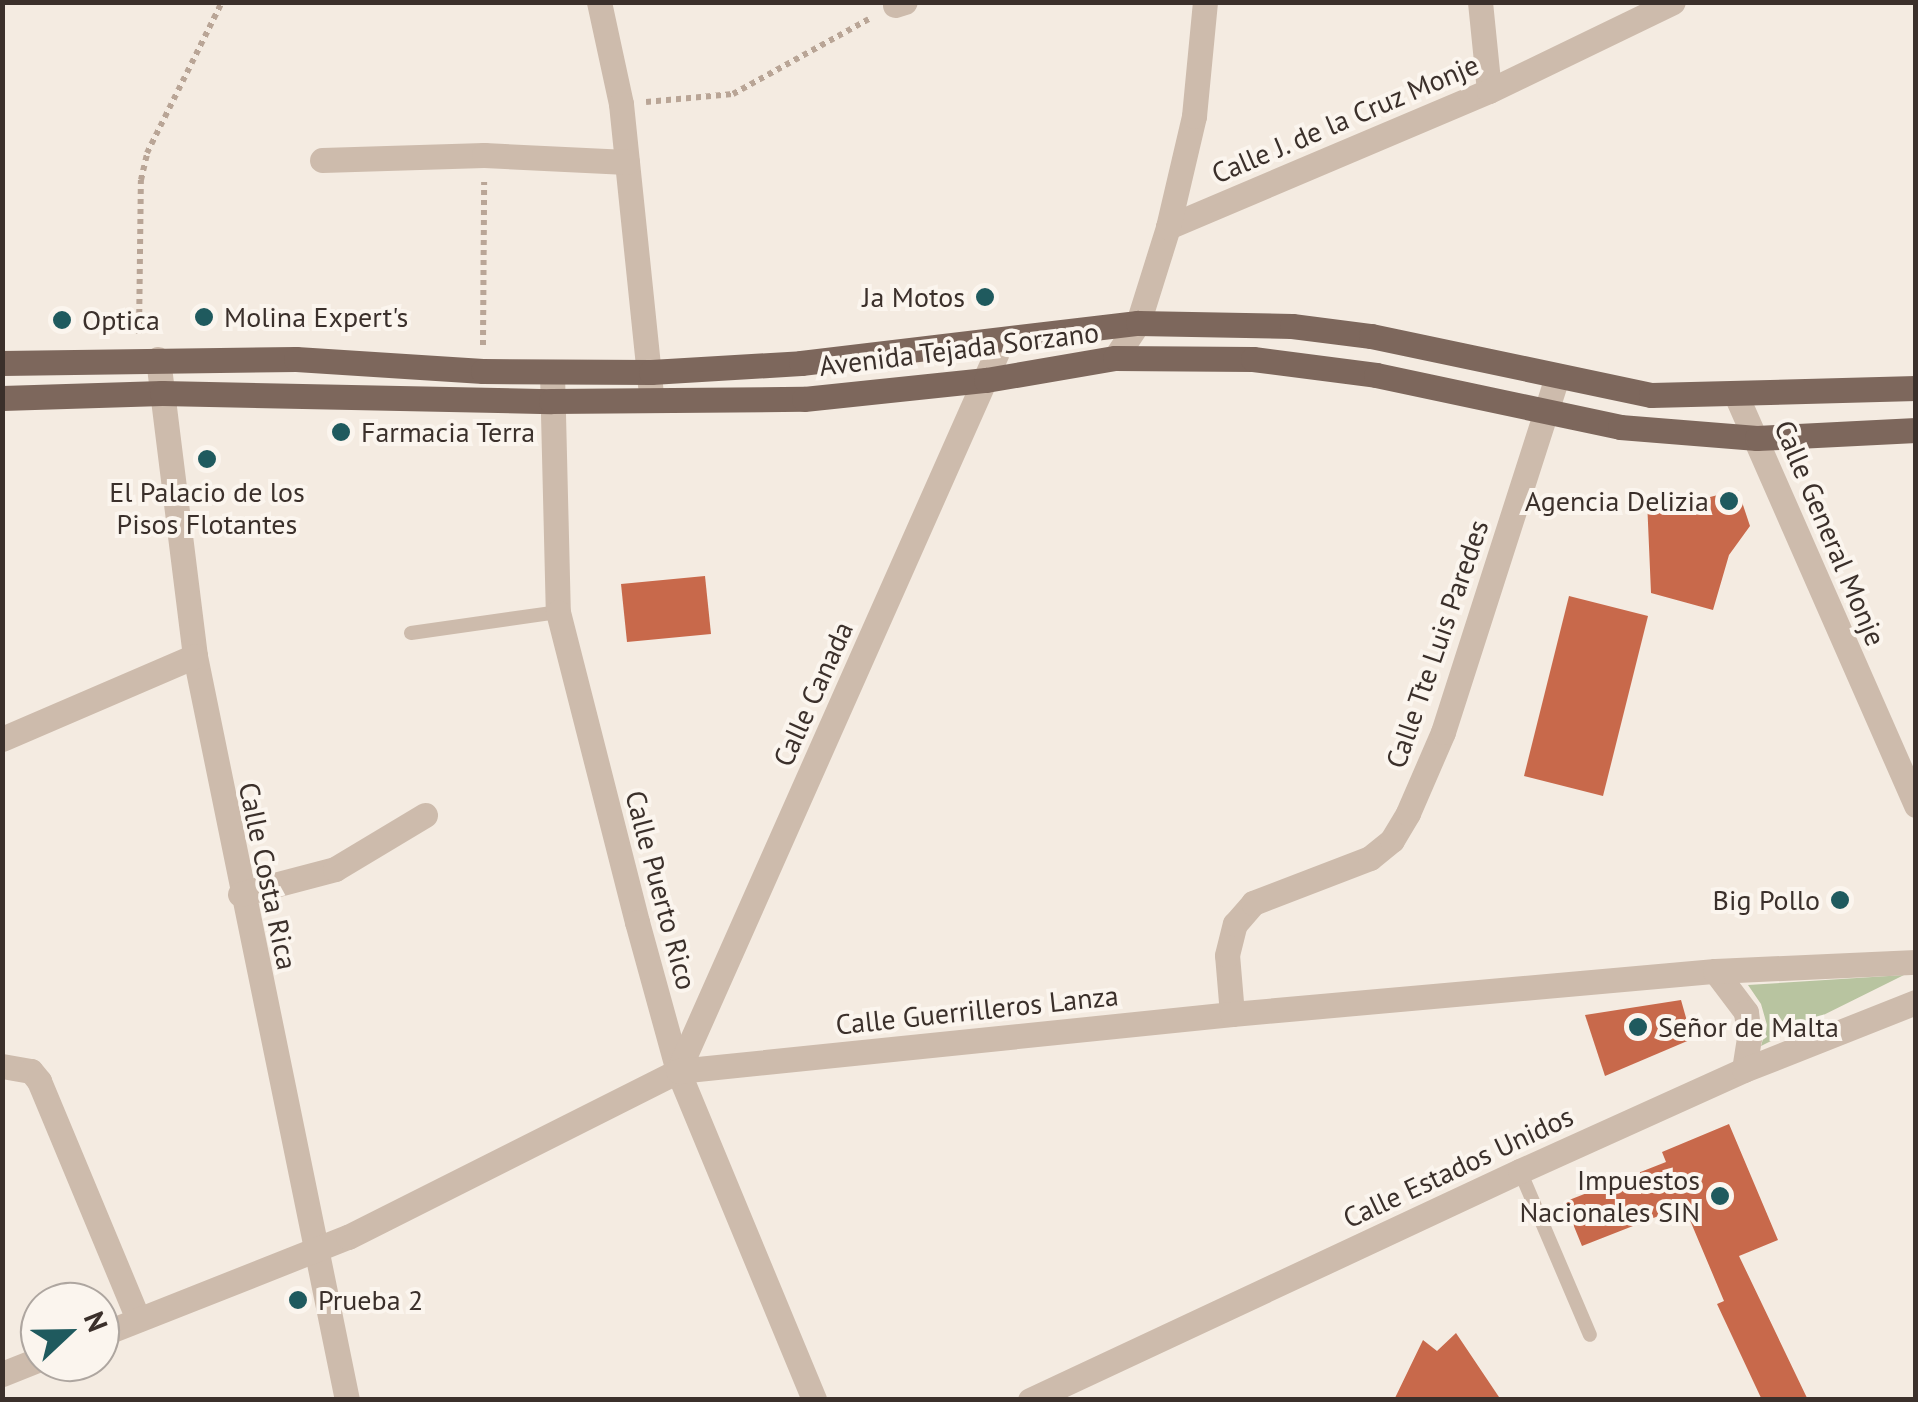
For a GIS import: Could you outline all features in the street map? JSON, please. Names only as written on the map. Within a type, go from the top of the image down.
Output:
[{"type":"main road","name":"Avenida Tejada Sorzano","points":[[2,363],[296,359],[483,371],[651,372],[800,363],[1138,323],[1292,326],[1352,334],[1651,395],[1916,388]]},
{"type":"main road","name":"Avenida Tejada Sorzano","points":[[2,398],[162,393],[551,402],[804,399],[986,380],[1116,358],[1252,359],[1335,369],[1620,427],[1757,438],[1916,430]]},
{"type":"street","points":[[599,2],[621,104],[651,372],[651,402]]},
{"type":"street","points":[[1116,358],[1138,323],[1168,227],[1194,116],[1204,2]]},
{"type":"street","points":[[1480,2],[1488,91]]},
{"type":"street","name":"Calle J. de la Cruz Monje","points":[[1168,227],[1488,91],[1674,2]]},
{"type":"street","points":[[322,160],[484,156],[627,162]]},
{"type":"street","name":"Calle Canada","points":[[678,1071],[1002,341]]},
{"type":"street","name":"Calle Costa Rica","points":[[148,360],[162,393],[194,656],[347,1400]]},
{"type":"street","name":"Calle Puerto Rico","points":[[552,373],[558,612],[678,1071],[814,1400]]},
{"type":"street","name":"Calle Tte Luis Paredes","points":[[1232,1014],[1227,955],[1235,924],[1253,903],[1370,858],[1392,840],[1408,813],[1443,732],[1557,376]]},
{"type":"street","name":"Calle General Monje","points":[[1736,395],[1905,758],[1916,805]]},
{"type":"street","points":[[2,739],[194,656]]},
{"type":"street","points":[[240,894],[335,869],[426,814]]},
{"type":"street","name":"Calle Guerrilleros Lanza","points":[[120,1327],[318,1248],[678,1071],[1232,1014],[1715,971],[1916,962]]},
{"type":"street","points":[[1715,971],[1746,1012],[1750,1038],[1744,1070]]},
{"type":"street","name":"Calle Estados Unidos","points":[[1030,1400],[1744,1070],[1916,1002]]},
{"type":"street","points":[[2,1066],[31,1071],[40,1081],[138,1319]]},
{"type":"lane","points":[[411,633],[558,612]]},
{"type":"lane","points":[[1520,1171],[1590,1336]]},
{"type":"path","points":[[148,360],[141,180],[147,152],[222,2]]},
{"type":"path","points":[[621,104],[733,94],[900,4]]},
{"type":"path","points":[[483,371],[484,156]]},
{"type":"green space","points":[[1904,975],[1761,1046],[1767,1025],[1761,1004],[1748,985]]},
{"type":"building","points":[[1738,490],[1750,526],[1729,555],[1713,610],[1651,593],[1647,500],[1710,497]]},
{"type":"building","points":[[705,576],[711,634],[627,642],[621,584]]},
{"type":"building","points":[[1569,596],[1648,616],[1603,796],[1524,776]]},
{"type":"building","name":"Señor de Malta","points":[[1681,1000],[1692,1039],[1605,1076],[1585,1015]]},
{"type":"building","points":[[1729,1124],[1778,1240],[1739,1256],[1808,1400],[1762,1400],[1717,1304],[1724,1301],[1684,1206],[1582,1246],[1564,1202],[1666,1162],[1662,1152]]},
{"type":"building","points":[[1456,1333],[1501,1400],[1394,1400],[1423,1340],[1437,1351]]},
{"type":"place","name":"Ja Motos","points":[[985,297]]},
{"type":"place","name":"Molina Expert's","points":[[204,317]]},
{"type":"place","name":"Optica","points":[[62,320]]},
{"type":"place","name":"Farmacia Terra","points":[[341,432]]},
{"type":"place","name":"El Palacio de los Pisos Flotantes","points":[[207,459]]},
{"type":"place","name":"Agencia Delizia","points":[[1729,501]]},
{"type":"place","name":"Big Pollo","points":[[1840,900]]},
{"type":"place","name":"Señor de Malta","points":[[1638,1027]]},
{"type":"place","name":"Impuestos Nacionales SIN","points":[[1720,1196]]},
{"type":"place","name":"Prueba 2","points":[[298,1300]]}]
